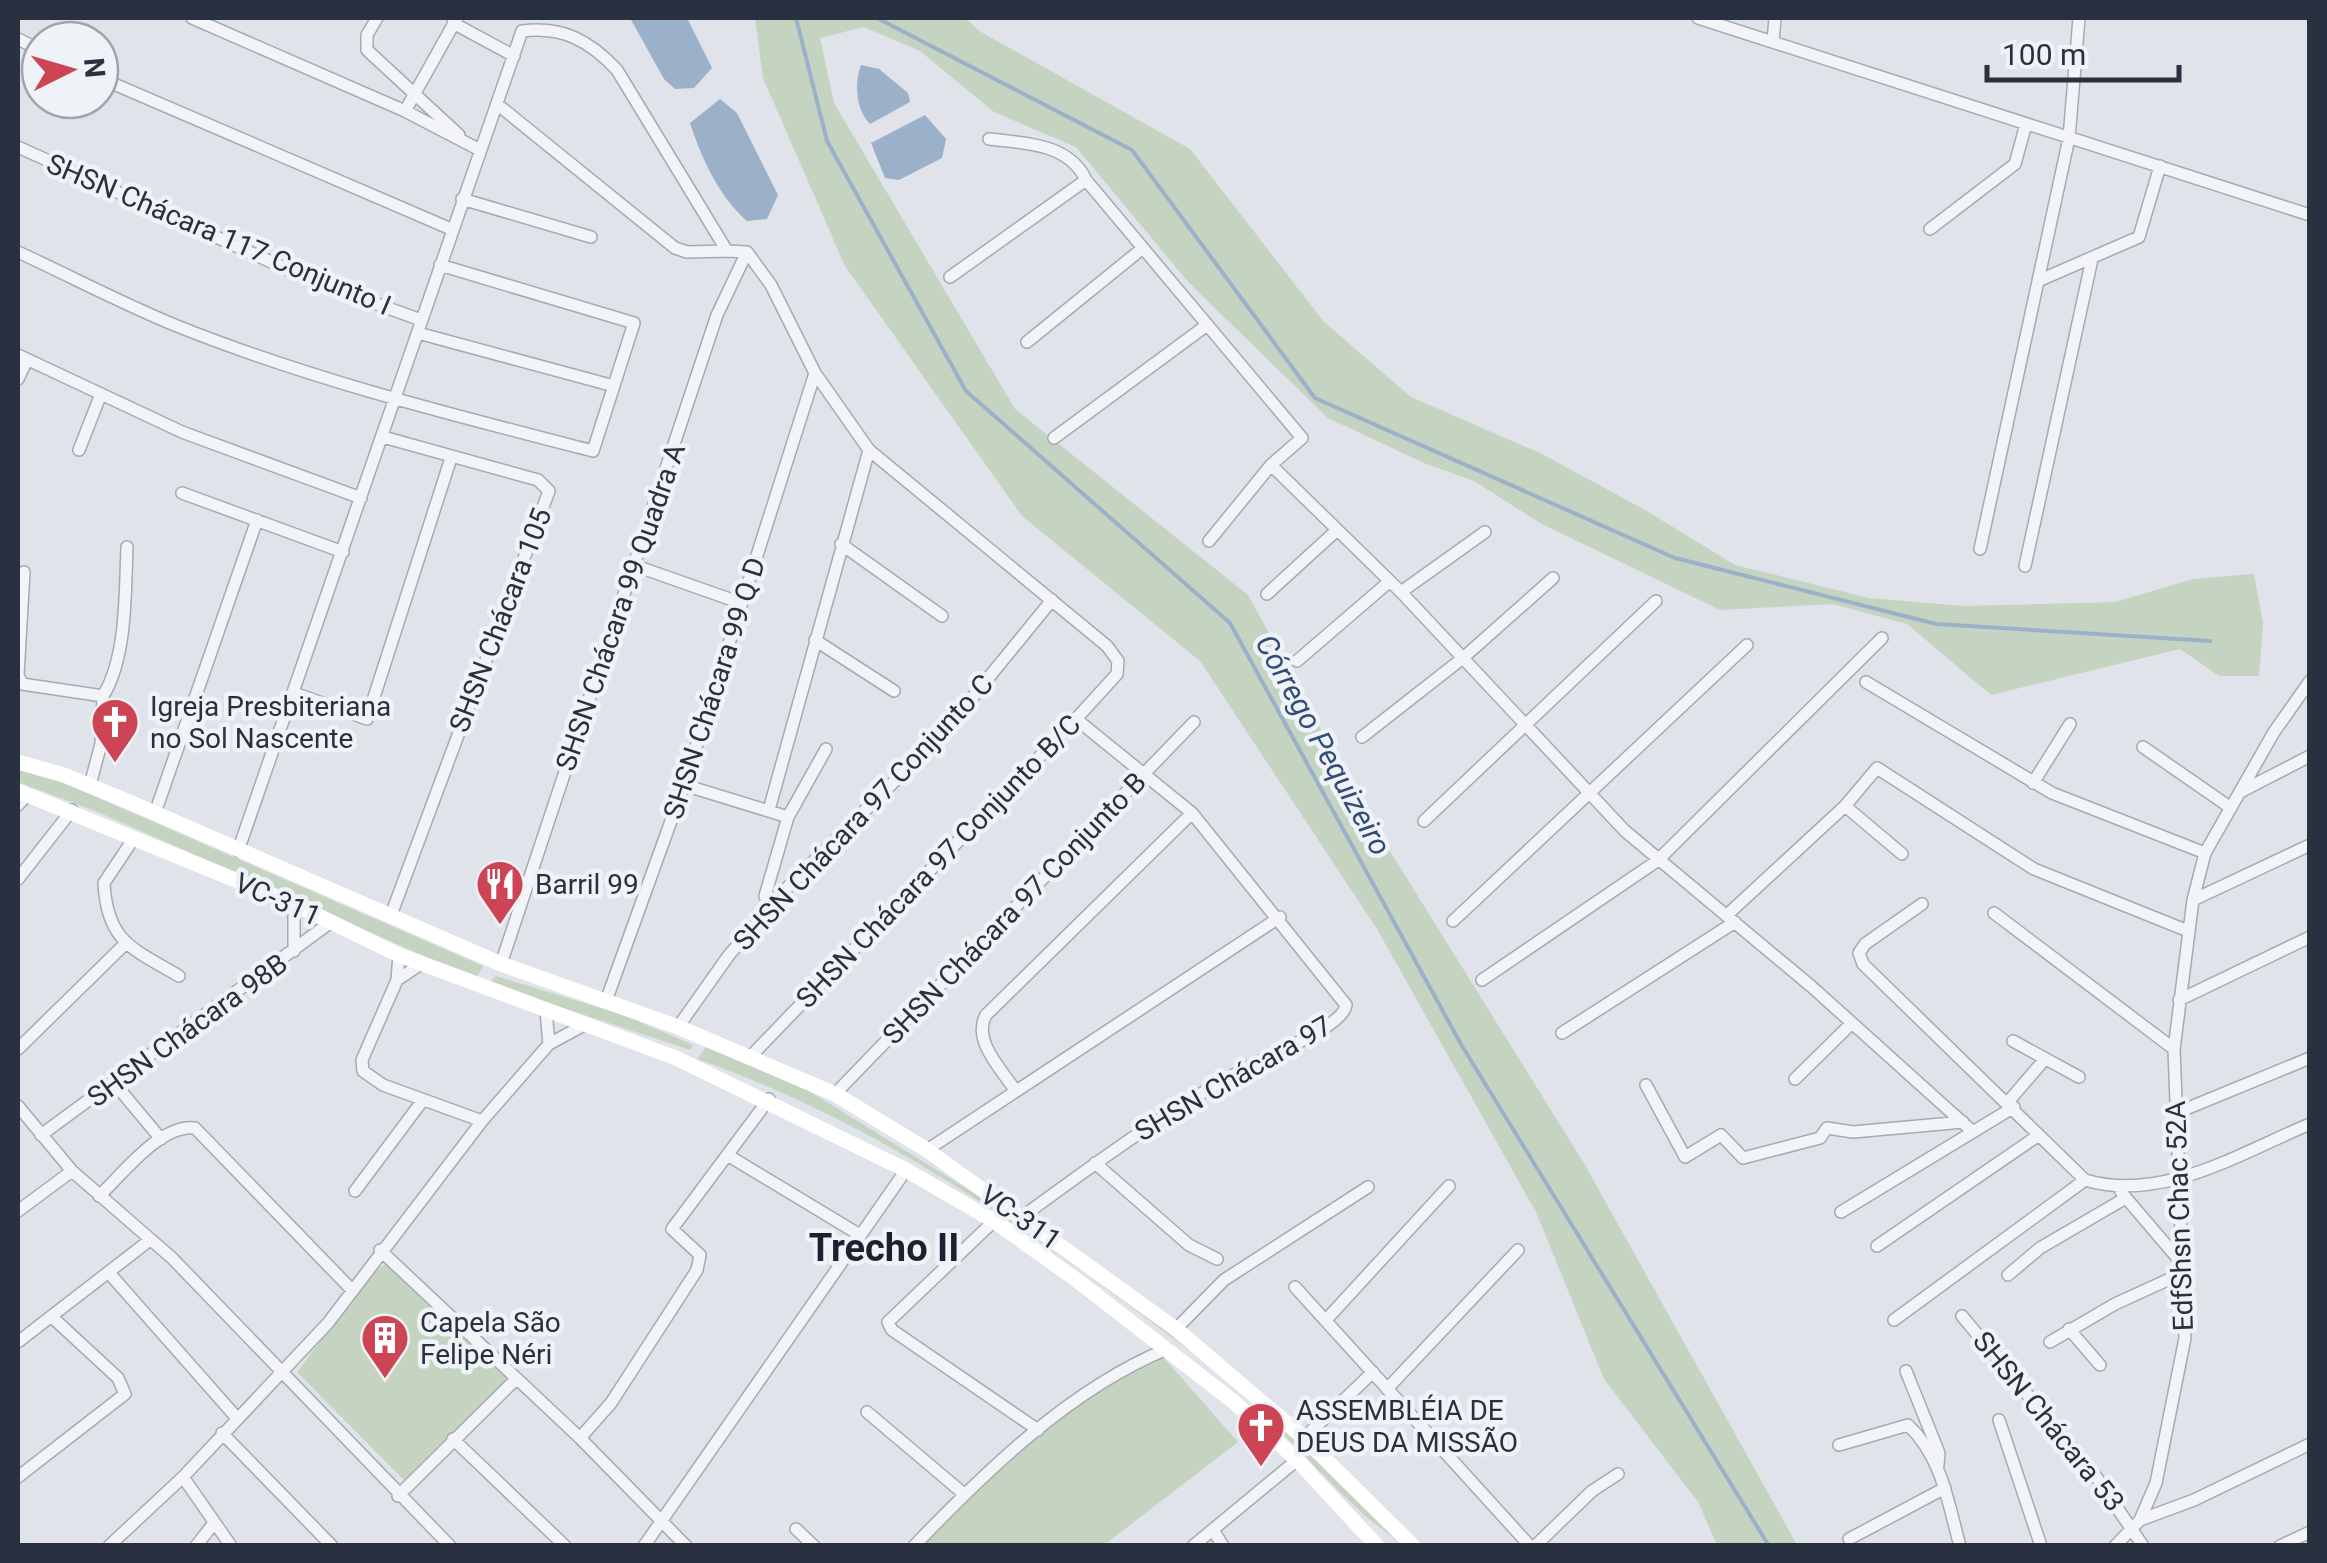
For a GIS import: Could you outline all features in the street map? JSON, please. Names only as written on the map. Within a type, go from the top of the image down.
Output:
[{"type":"main road","name":"VC-311","points":[[18,762],[155,813],[500,964],[678,1027],[835,1094],[926,1150],[1176,1328],[1304,1438],[1413,1546]]},
{"type":"main road","name":"VC-311","points":[[21,797],[72,810],[294,904],[421,964],[676,1058],[768,1099],[906,1170],[994,1222],[1167,1349],[1297,1460],[1377,1546]]},
{"type":"main road","points":[[167,852],[204,851],[201,838],[192,830]]},
{"type":"main road","points":[[490,991],[482,979],[486,971],[500,964]]},
{"type":"main road","points":[[676,1058],[694,1053],[698,1043],[694,1034]]},
{"type":"street","points":[[192,18],[405,112],[480,150]]},
{"type":"street","points":[[1698,18],[2310,214]]},
{"type":"street","points":[[1773,42],[1775,18]]},
{"type":"street","points":[[1980,549],[2069,138],[2078,18]]},
{"type":"street","points":[[373,19],[367,50],[467,144]]},
{"type":"street","points":[[405,112],[455,20],[514,56]]},
{"type":"street","points":[[238,851],[522,31],[542,28],[569,34],[593,44],[618,70],[728,251]]},
{"type":"street","points":[[120,87],[451,229]]},
{"type":"street","points":[[498,104],[675,248],[686,252],[747,252],[771,285],[815,372],[869,450],[1052,600]]},
{"type":"street","points":[[1930,229],[2016,164],[2026,124]]},
{"type":"street","points":[[988,139],[1068,156],[1302,438],[1271,465],[1209,540]]},
{"type":"street","name":"SHSN Chácara 117 Conjunto I","points":[[18,146],[419,327],[614,386]]},
{"type":"street","points":[[2038,280],[2139,238],[2160,166]]},
{"type":"street","points":[[950,276],[1086,180]]},
{"type":"street","points":[[462,200],[591,237]]},
{"type":"street","points":[[1027,342],[1142,248]]},
{"type":"street","points":[[18,252],[176,325],[395,400],[594,451],[634,323],[440,264]]},
{"type":"street","name":"SHSN Chácara 99 Quadra A","points":[[500,964],[718,315],[747,252]]},
{"type":"street","points":[[2024,566],[2092,259]]},
{"type":"street","points":[[1054,438],[1207,325]]},
{"type":"street","points":[[18,379],[22,358],[249,459],[361,498]]},
{"type":"street","name":"SHSN Chácara 99 Q D","points":[[606,1001],[684,785],[815,372]]},
{"type":"street","points":[[79,450],[101,394]]},
{"type":"street","name":"SHSN Chácara 105","points":[[383,437],[538,480],[550,491],[391,915]]},
{"type":"street","points":[[769,810],[869,450]]},
{"type":"street","points":[[294,693],[367,720],[451,458]]},
{"type":"street","points":[[1271,465],[1401,592],[1657,861],[1852,1022],[1967,1126]]},
{"type":"street","points":[[182,493],[343,552]]},
{"type":"street","points":[[155,813],[258,520]]},
{"type":"street","points":[[1267,594],[1336,530]]},
{"type":"street","points":[[1401,592],[1485,532]]},
{"type":"street","points":[[841,544],[942,616]]},
{"type":"street","points":[[90,786],[101,744],[103,696],[111,683],[121,624],[126,547]]},
{"type":"street","points":[[636,566],[741,603]]},
{"type":"street","points":[[24,572],[18,675],[22,684],[103,696]]},
{"type":"street","points":[[1362,737],[1463,658],[1554,578]]},
{"type":"street","points":[[1296,661],[1390,582]]},
{"type":"street","name":"SHSN Chácara 97 Conjunto B/C","points":[[750,1057],[1117,674],[1118,660],[1052,600]]},
{"type":"street","name":"SHSN Chácara 97 Conjunto C","points":[[678,1027],[729,954],[945,731],[1052,600]]},
{"type":"street","points":[[1424,822],[1656,601]]},
{"type":"street","points":[[1482,980],[1657,861],[1882,638]]},
{"type":"street","points":[[815,640],[894,691]]},
{"type":"street","points":[[1453,921],[1748,644]]},
{"type":"street","name":"EdfShsn Chac 52A","points":[[2114,1546],[2137,1524],[2156,1483],[2185,1338],[2174,1049],[2193,900],[2205,852],[2310,681]]},
{"type":"street","points":[[1866,682],[2033,784],[2205,852]]},
{"type":"street","name":"SHSN Chácara 97","points":[[1022,1218],[1162,1115],[1344,1013],[1344,1000],[1192,813],[1076,719]]},
{"type":"street","name":"SHSN Chácara 97 Conjunto B","points":[[835,1094],[1194,722]]},
{"type":"street","points":[[2033,784],[2070,724]]},
{"type":"street","points":[[2143,747],[2232,808]]},
{"type":"street","points":[[770,908],[765,896],[788,817],[826,749]]},
{"type":"street","points":[[2242,791],[2310,756]]},
{"type":"street","points":[[1562,1033],[1731,919],[1845,806],[1877,768],[2034,869],[2188,931]]},
{"type":"street","points":[[684,785],[788,817]]},
{"type":"street","points":[[1845,806],[1902,854]]},
{"type":"street","points":[[18,878],[72,810]]},
{"type":"street","points":[[1015,1090],[983,1040],[980,1028],[986,1015],[1192,813]]},
{"type":"street","points":[[134,838],[104,883],[112,930],[125,944],[179,976]]},
{"type":"street","points":[[2193,900],[2310,845]]},
{"type":"street","points":[[294,904],[294,951]]},
{"type":"street","points":[[1922,904],[1866,944],[1860,959],[2085,1180],[2122,1193],[2185,1270],[2050,1342]]},
{"type":"street","points":[[1994,912],[2174,1049]]},
{"type":"street","points":[[926,1150],[1280,917]]},
{"type":"street","name":"SHSN Chácara 98B","points":[[42,1135],[331,922]]},
{"type":"street","points":[[2180,1000],[2310,937]]},
{"type":"street","points":[[18,1049],[125,944]]},
{"type":"street","points":[[398,954],[397,980],[362,1060],[363,1071],[384,1085],[482,1121]]},
{"type":"street","points":[[397,980],[421,964]]},
{"type":"street","points":[[546,1011],[549,1044]]},
{"type":"street","points":[[1795,1079],[1852,1022]]},
{"type":"street","points":[[109,1546],[183,1477],[236,1416],[328,1323],[482,1121],[549,1044],[589,1027]]},
{"type":"street","points":[[2013,1041],[2079,1077]]},
{"type":"street","points":[[2176,1113],[2310,1058]]},
{"type":"street","points":[[1841,1212],[1967,1126],[2011,1104],[2046,1059]]},
{"type":"street","points":[[115,1084],[161,1139]]},
{"type":"street","points":[[1646,1085],[1685,1157],[1721,1136],[1743,1158],[1820,1138],[1827,1128],[1853,1132],[1967,1126]]},
{"type":"street","points":[[580,1438],[611,1403],[698,1270],[700,1255],[672,1229],[768,1099]]},
{"type":"street","points":[[355,1191],[423,1100]]},
{"type":"street","points":[[18,1106],[72,1172],[150,1240],[450,1546]]},
{"type":"street","points":[[2008,1275],[2040,1248],[2122,1193],[2178,1179],[2310,1124]]},
{"type":"street","points":[[99,1196],[161,1139],[189,1127],[206,1134],[352,1289]]},
{"type":"street","points":[[1876,1246],[2040,1135]]},
{"type":"street","points":[[729,1156],[860,1235]]},
{"type":"street","points":[[1095,1163],[1188,1245],[1217,1259]]},
{"type":"street","points":[[644,1546],[906,1170]]},
{"type":"street","points":[[18,1211],[72,1172]]},
{"type":"street","points":[[1894,1320],[2085,1180]]},
{"type":"street","points":[[1326,1320],[1449,1186]]},
{"type":"street","points":[[1176,1328],[1224,1280],[1368,1187]]},
{"type":"street","points":[[994,1222],[888,1322],[892,1330],[1038,1430]]},
{"type":"street","points":[[18,1342],[150,1240]]},
{"type":"street","points":[[380,1250],[580,1438],[686,1546]]},
{"type":"street","points":[[1387,1389],[1518,1250]]},
{"type":"street","points":[[110,1274],[236,1416]]},
{"type":"street","points":[[1295,1286],[1533,1546],[1592,1491],[1618,1474]]},
{"type":"street","name":"SHSN Chácara 53","points":[[1962,1316],[2137,1524],[2144,1546]]},
{"type":"street","points":[[18,1477],[120,1402],[124,1388],[52,1317]]},
{"type":"street","points":[[2069,1329],[2100,1365]]},
{"type":"street","points":[[1139,1360],[1146,1333]]},
{"type":"street","points":[[914,1546],[964,1494],[1038,1430],[1139,1360],[1167,1349]]},
{"type":"street","points":[[1304,1438],[1373,1372]]},
{"type":"street","points":[[1906,1372],[1938,1453],[1938,1470]]},
{"type":"street","points":[[398,1496],[516,1379]]},
{"type":"street","points":[[866,1412],[964,1494]]},
{"type":"street","points":[[1999,1420],[2041,1546]]},
{"type":"street","points":[[1839,1445],[1896,1425],[1914,1430],[1946,1488],[1958,1545]]},
{"type":"street","points":[[222,1433],[332,1546]]},
{"type":"street","points":[[454,1438],[565,1546]]},
{"type":"street","points":[[2137,1524],[2310,1444]]},
{"type":"street","points":[[1193,1546],[1297,1460]]},
{"type":"street","points":[[183,1477],[231,1546]]},
{"type":"street","points":[[1848,1539],[1946,1488]]},
{"type":"street","points":[[196,1546],[214,1523]]},
{"type":"street","points":[[796,1530],[814,1546]]},
{"type":"street","points":[[1213,1530],[1224,1546]]},
{"type":"street","points":[[1864,1531],[1870,1546]]},
{"type":"street","points":[[2280,1546],[2310,1532]]},
{"type":"green space","points":[[755,18],[965,18],[981,32],[1190,149],[1324,322],[1411,397],[1542,454],[1735,565],[1869,598],[1964,606],[2115,602],[2193,579],[2254,574],[2263,623],[2259,676],[2219,676],[2180,649],[1991,695],[1907,624],[1833,604],[1720,610],[1540,523],[1474,481],[1424,463],[1328,418],[1189,283],[1076,147],[994,112],[920,51],[864,27],[820,38],[834,103],[1015,409],[1248,595],[1370,819],[1585,1165],[1797,1545],[1717,1545],[1698,1502],[1604,1379],[1536,1212],[1377,929],[1200,661],[1022,516],[845,266],[763,78]]},
{"type":"green space","points":[[18,769],[64,783],[483,966],[476,979],[98,812],[18,782]]},
{"type":"green space","points":[[496,976],[624,1015],[693,1045],[690,1050],[497,986],[491,981]]},
{"type":"green space","points":[[706,1047],[791,1080],[1013,1217],[1233,1379],[1410,1545],[1400,1545],[1365,1516],[1213,1370],[1086,1274],[947,1181],[851,1126],[697,1059]]},
{"type":"green space","points":[[389,1261],[505,1371],[506,1379],[404,1480],[297,1372],[371,1275]]},
{"type":"green space","points":[[1164,1358],[1238,1442],[1104,1545],[914,1546],[998,1466],[1068,1407],[1135,1366]]},
{"type":"water","points":[[630,18],[687,18],[712,68],[694,88],[675,89],[664,79]]},
{"type":"water","points":[[861,65],[879,69],[908,93],[910,102],[870,124],[858,96]]},
{"type":"water","points":[[720,99],[737,113],[778,195],[767,219],[747,221],[737,211],[712,176],[700,149],[690,123]]},
{"type":"water","points":[[925,115],[946,139],[942,158],[899,180],[885,178],[871,143]]},
{"type":"waterway","name":"Córrego Pequizeiro","points":[[796,18],[827,141],[966,391],[1230,623],[1462,1046],[1769,1546]]},
{"type":"waterway","points":[[877,18],[1132,150],[1315,398],[1675,558],[1936,624],[2210,641]]},
{"type":"place","name":"Igreja Presbiteriana no Sol Nascente","points":[[115,764]]},
{"type":"place","name":"Barril 99","points":[[500,926]]},
{"type":"place","name":"Capela São Felipe Néri","points":[[385,1380]]},
{"type":"place","name":"ASSEMBLÉIA DE DEUS DA MISSÃO","points":[[1261,1468]]},
{"type":"district","name":"Trecho II","points":[[884,1248]]}]
